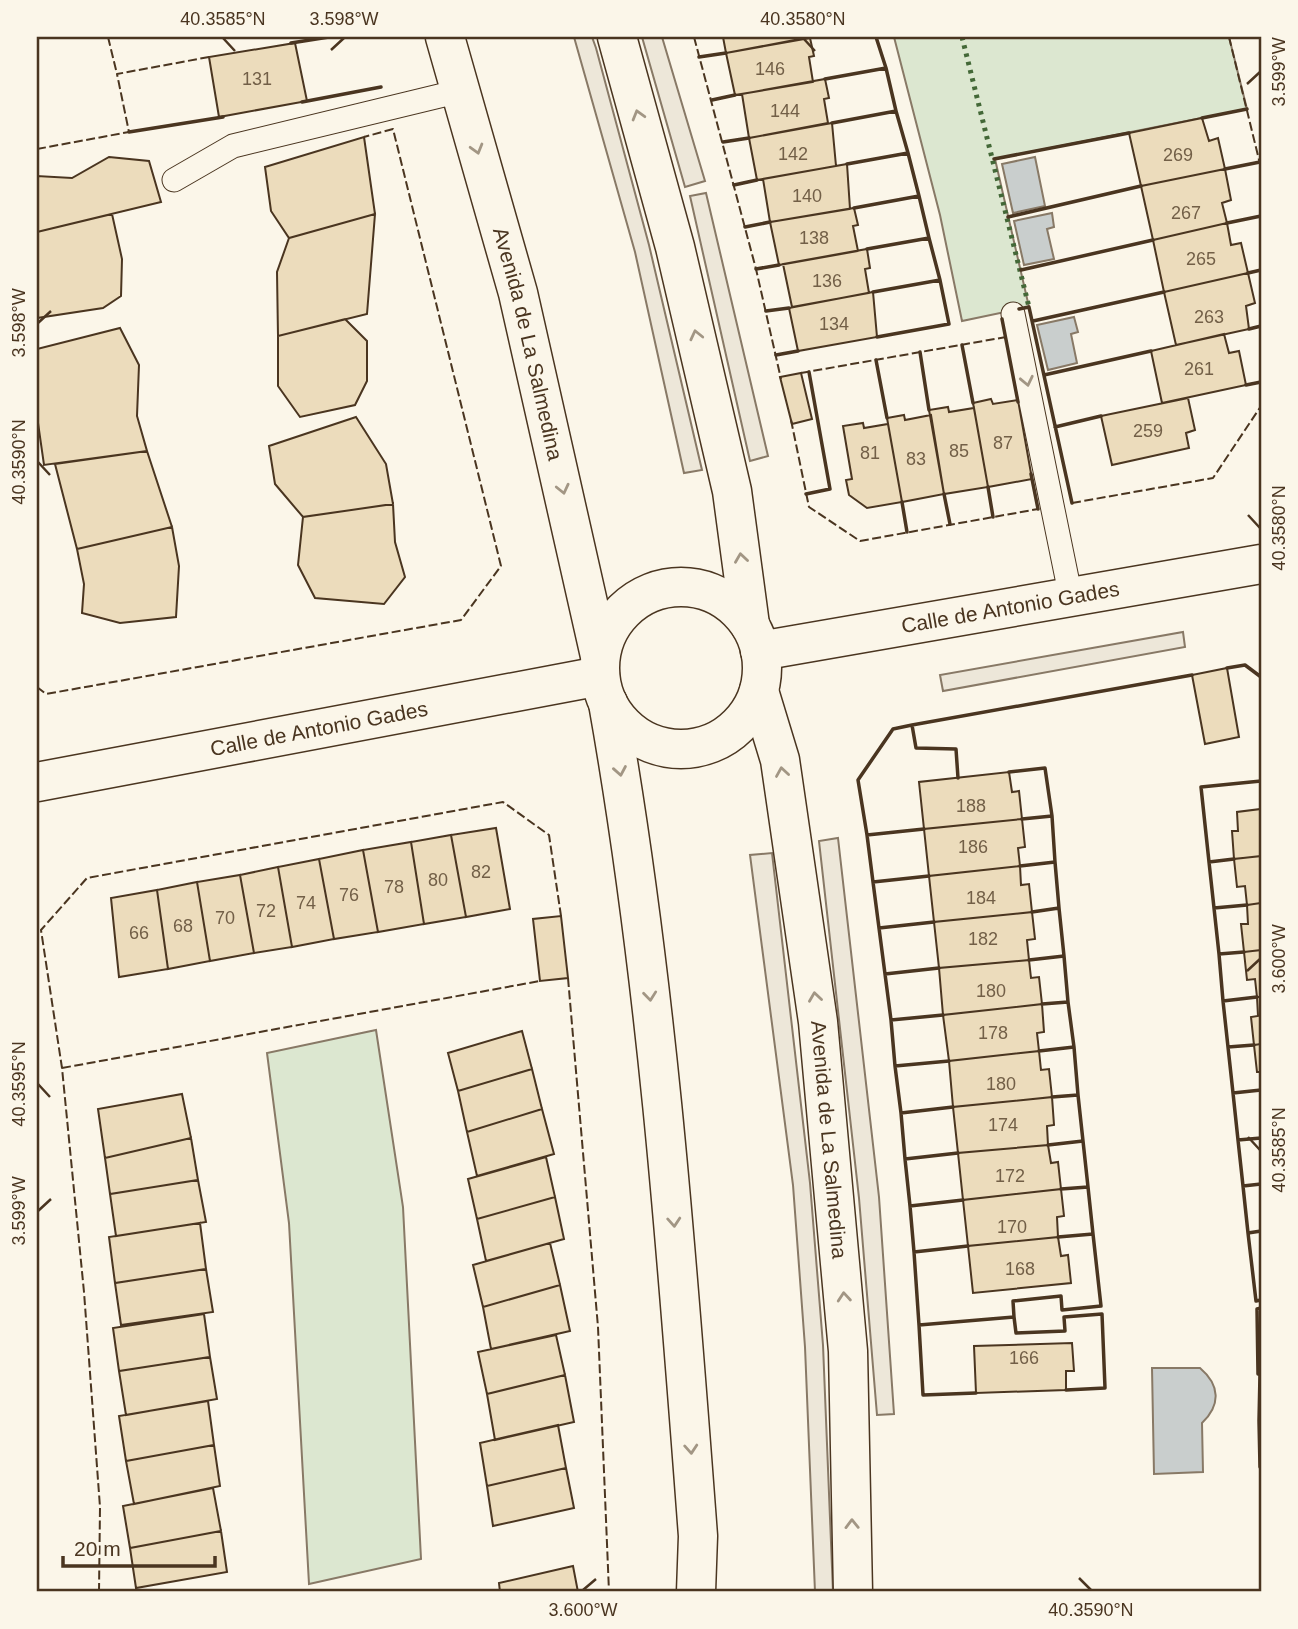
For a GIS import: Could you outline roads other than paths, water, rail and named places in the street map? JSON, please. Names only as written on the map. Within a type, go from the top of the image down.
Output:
[{"type":"street","name":"Avenida de La Salmedina","points":[[444,37],[518,293],[603,678],[633,844],[672,1185],[698,1536],[696,1592]]},
{"type":"street","points":[[617,37],[675,247],[732,491],[762,671],[759,691],[747,716],[727,735],[702,747],[674,748],[647,742],[625,726],[603,678],[608,632],[622,611],[641,596],[665,588],[690,587],[713,593],[734,606],[755,638]]},
{"type":"street","name":"Calle de Antonio Gades","points":[[755,638],[1071,598],[1261,564]]},
{"type":"street","name":"Calle de Antonio Gades","points":[[37,782],[603,678]]},
{"type":"street","name":"Avenida de La Salmedina","points":[[759,691],[780,760],[818,1022],[848,1351],[853,1592]]},
{"type":"lane","points":[[174,180],[233,146],[460,91]]},
{"type":"lane","points":[[1013,314],[1071,598]]}]
